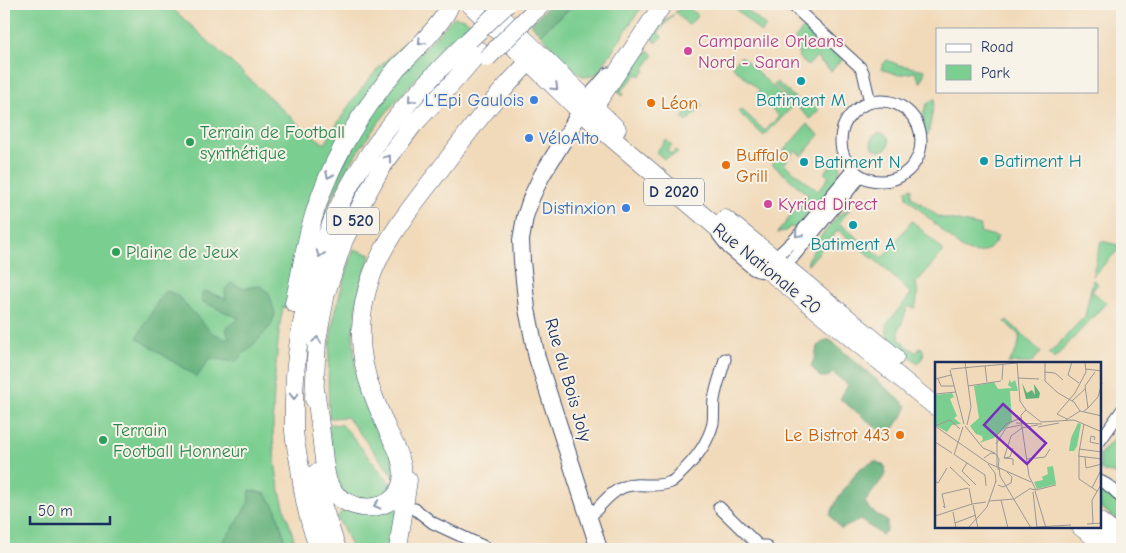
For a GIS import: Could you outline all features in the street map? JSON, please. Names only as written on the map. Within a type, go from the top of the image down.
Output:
[{"type":"main road","points":[[297,348],[291,320],[311,224],[324,187],[339,154],[368,106],[396,71],[443,19],[450,4]]},
{"type":"main road","name":"Rue Nationale 20","points":[[470,4],[529,62],[587,106],[722,217],[935,406]]},
{"type":"main road","name":"Rue Nationale 20","points":[[487,4],[587,106],[711,223],[777,266],[935,390]]},
{"type":"main road","name":"D 520","points":[[337,549],[317,476],[312,414],[317,340],[326,293],[344,240],[381,168],[413,125],[455,80],[479,50],[507,4]]},
{"type":"main road","points":[[587,106],[661,4]]},
{"type":"main road","name":"D 520","points":[[319,549],[311,529],[294,430],[294,384],[303,311],[326,235],[343,196],[366,158],[389,126],[418,93],[446,63],[479,50],[532,7]]},
{"type":"main road","points":[[315,389],[327,481],[332,491],[348,503],[357,506],[374,507],[383,505],[395,497],[400,490],[403,474],[400,458],[371,391],[362,351],[363,309],[368,286],[385,244],[414,203],[487,109],[529,62]]},
{"type":"main road","points":[[377,406],[394,432],[407,460],[407,494],[398,549]]},
{"type":"main road","points":[[1101,523],[1115,540]]},
{"type":"main road","points":[[1084,528],[1115,540]]},
{"type":"street","points":[[791,4],[860,67],[865,79],[870,102]]},
{"type":"street","points":[[883,101],[897,104],[908,111],[916,120],[922,143],[919,155],[901,178],[880,182],[870,180],[856,173],[844,158],[841,145],[842,131],[848,118],[857,108],[870,102],[883,101]]},
{"type":"street","name":"Rue du Bois Joly","points":[[587,106],[542,175],[525,216],[521,240],[527,309],[537,358],[599,549]]},
{"type":"street","points":[[777,266],[856,173]]},
{"type":"street","points":[[589,518],[618,489],[635,484],[645,486],[668,484],[689,466],[702,449],[712,425],[714,400],[726,359]]},
{"type":"street","points":[[1101,439],[1122,410]]},
{"type":"street","points":[[1101,482],[1116,491],[1122,499]]},
{"type":"street","points":[[719,508],[758,546],[763,548]]},
{"type":"street","points":[[415,509],[433,523],[489,549]]},
{"type":"green space","points":[[4,4],[179,4],[174,10],[305,130],[325,144],[353,100],[374,73],[398,49],[413,40],[301,237],[286,308],[283,307],[275,377],[273,442],[279,488],[297,549],[4,549]]},
{"type":"green space","points":[[550,4],[575,4],[540,34],[530,24]]},
{"type":"green space","points":[[575,4],[647,4],[638,12],[598,73],[587,77],[573,69],[540,34]]},
{"type":"green space","points":[[687,5],[698,16],[688,25],[675,12]]},
{"type":"green space","points":[[742,5],[766,27],[761,33],[737,10]]},
{"type":"green space","points":[[674,14],[658,32],[662,37],[657,42],[654,42],[651,34]]},
{"type":"green space","points":[[455,17],[465,19],[471,24],[404,92],[368,137],[336,191],[310,248],[323,204],[376,101]]},
{"type":"green space","points":[[806,26],[843,60],[831,71],[816,57],[808,66],[799,58],[795,38]]},
{"type":"green space","points":[[650,51],[654,55],[644,68],[646,70],[640,76],[637,74],[621,91],[624,94],[622,96],[618,90],[628,69],[637,56]]},
{"type":"green space","points":[[741,56],[793,106],[764,136],[738,112],[741,109],[765,131],[779,116],[756,94],[760,91],[732,66]]},
{"type":"green space","points":[[887,60],[899,65],[925,70],[921,83],[915,72],[899,75],[881,69]]},
{"type":"green space","points":[[777,82],[802,104],[807,99],[819,110],[810,119],[774,85]]},
{"type":"green space","points":[[935,99],[928,135],[925,135],[923,120],[925,109],[930,101]]},
{"type":"green space","points":[[698,100],[703,105],[687,122],[682,118]]},
{"type":"green space","points":[[807,124],[819,135],[802,156],[795,150],[784,164],[818,191],[829,177],[824,173],[838,157],[840,163],[839,172],[836,181],[795,228],[790,227],[786,231],[777,233],[808,195],[772,164]]},
{"type":"green space","points":[[880,133],[886,136],[889,142],[886,148],[880,151],[874,148],[871,142],[874,136]]},
{"type":"green space","points":[[666,140],[672,145],[667,150],[671,154],[675,150],[678,153],[664,159],[656,152]]},
{"type":"green space","points":[[912,188],[911,196],[939,217],[981,226],[980,232],[998,237],[995,242],[987,250],[977,253],[961,248],[907,198],[906,190]]},
{"type":"green space","points":[[850,209],[839,223],[882,258],[912,221],[944,251],[916,283],[917,302],[915,308],[908,306],[901,326],[899,326],[899,339],[916,353],[921,347],[923,349],[923,355],[918,363],[888,339],[886,325],[911,294],[881,265],[838,230],[808,265],[808,258],[816,247],[813,245],[841,213]]},
{"type":"green space","points":[[1101,241],[1122,246],[1092,277]]},
{"type":"green space","points":[[354,249],[371,255],[361,281],[353,335],[356,370],[366,402],[390,446],[397,481],[347,417],[329,418],[328,370],[331,334]]},
{"type":"green space","points":[[1093,280],[1098,284],[1092,291],[1106,303],[1054,359],[1049,354],[1085,316]]},
{"type":"green space","points":[[231,283],[243,288],[260,286],[269,293],[275,314],[271,325],[235,362],[210,358],[197,377],[137,338],[161,296],[167,291],[177,295],[212,333],[226,340],[229,337],[226,329],[239,318],[203,302],[202,294],[205,291],[226,299],[225,290]]},
{"type":"green space","points":[[1007,320],[1041,352],[1032,362],[1009,362],[1016,350],[1019,335],[1005,322]]},
{"type":"green space","points":[[826,340],[830,340],[907,406],[906,411],[890,434],[882,432],[840,399],[848,385],[833,373],[828,377],[820,377],[811,366],[817,346]]},
{"type":"green space","points":[[328,424],[342,425],[347,430],[387,480],[394,486],[388,492],[382,496],[370,499],[357,498],[342,493],[333,463]]},
{"type":"green space","points":[[1122,428],[1122,444],[1114,454],[1122,455],[1120,462],[1121,478],[1101,470],[1101,453]]},
{"type":"green space","points":[[875,461],[885,466],[886,474],[865,502],[870,510],[887,521],[887,530],[882,535],[860,520],[841,529],[830,515],[838,498],[859,469]]},
{"type":"green space","points":[[1101,485],[1118,505],[1119,515],[1117,520],[1101,508]]},
{"type":"green space","points":[[250,490],[266,494],[275,507],[285,539],[280,546],[257,549],[217,549],[238,521],[248,503]]},
{"type":"green space","points":[[394,506],[400,507],[394,549],[352,549],[339,522],[340,513]]},
{"type":"place","name":"Campanile Orleans Nord - Saran","points":[[688,51]]},
{"type":"place","name":"Batiment M","points":[[801,81]]},
{"type":"place","name":"L'Epi Gaulois","points":[[534,100]]},
{"type":"place","name":"Léon","points":[[651,103]]},
{"type":"place","name":"VéloAlto","points":[[529,138]]},
{"type":"place","name":"Terrain de Football synthétique","points":[[190,142]]},
{"type":"place","name":"Batiment H","points":[[984,161]]},
{"type":"place","name":"Batiment N","points":[[804,162]]},
{"type":"place","name":"Buffalo Grill","points":[[726,165]]},
{"type":"place","name":"Kyriad Direct","points":[[768,204]]},
{"type":"place","name":"Distinxion","points":[[626,208]]},
{"type":"place","name":"Batiment A","points":[[853,225]]},
{"type":"place","name":"Plaine de Jeux","points":[[116,252]]},
{"type":"place","name":"Le Bistrot 443","points":[[900,435]]},
{"type":"place","name":"Terrain Football Honneur","points":[[103,440]]}]
